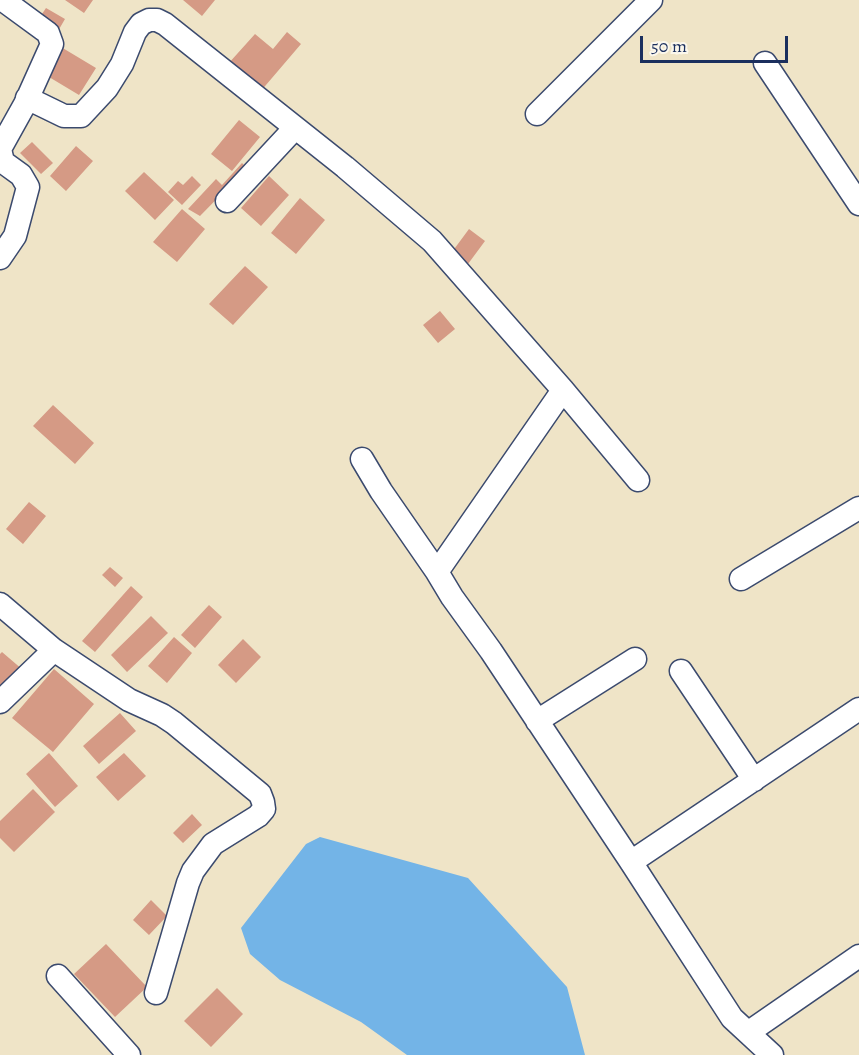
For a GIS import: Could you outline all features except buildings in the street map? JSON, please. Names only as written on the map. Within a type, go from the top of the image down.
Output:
[{"type":"street","points":[[0,258],[15,236],[28,187],[21,175],[3,162],[0,149],[50,50],[51,38],[48,33],[3,0]]},
{"type":"street","points":[[537,114],[651,0]]},
{"type":"street","points":[[27,98],[63,116],[81,116],[107,88],[122,64],[135,32],[141,24],[149,20],[157,20],[165,24],[294,129],[345,167],[432,241],[638,480]]},
{"type":"street","points":[[765,63],[859,204]]},
{"type":"street","points":[[226,201],[294,129]]},
{"type":"street","points":[[437,572],[562,390]]},
{"type":"street","points":[[362,459],[381,491],[631,862],[732,1018],[772,1055]]},
{"type":"street","points":[[741,579],[859,508]]},
{"type":"street","points":[[0,604],[54,650],[129,700],[174,723],[260,794],[264,809],[258,816],[213,844],[193,871],[156,993]]},
{"type":"street","points":[[0,702],[54,650]]},
{"type":"street","points":[[537,721],[635,659]]},
{"type":"street","points":[[681,671],[754,780]]},
{"type":"street","points":[[631,862],[859,709]]},
{"type":"street","points":[[749,1032],[859,956]]},
{"type":"street","points":[[58,976],[129,1055]]},
{"type":"water","points":[[320,837],[468,878],[567,987],[585,1055],[407,1055],[361,1022],[280,980],[250,954],[241,928],[306,844]]}]
